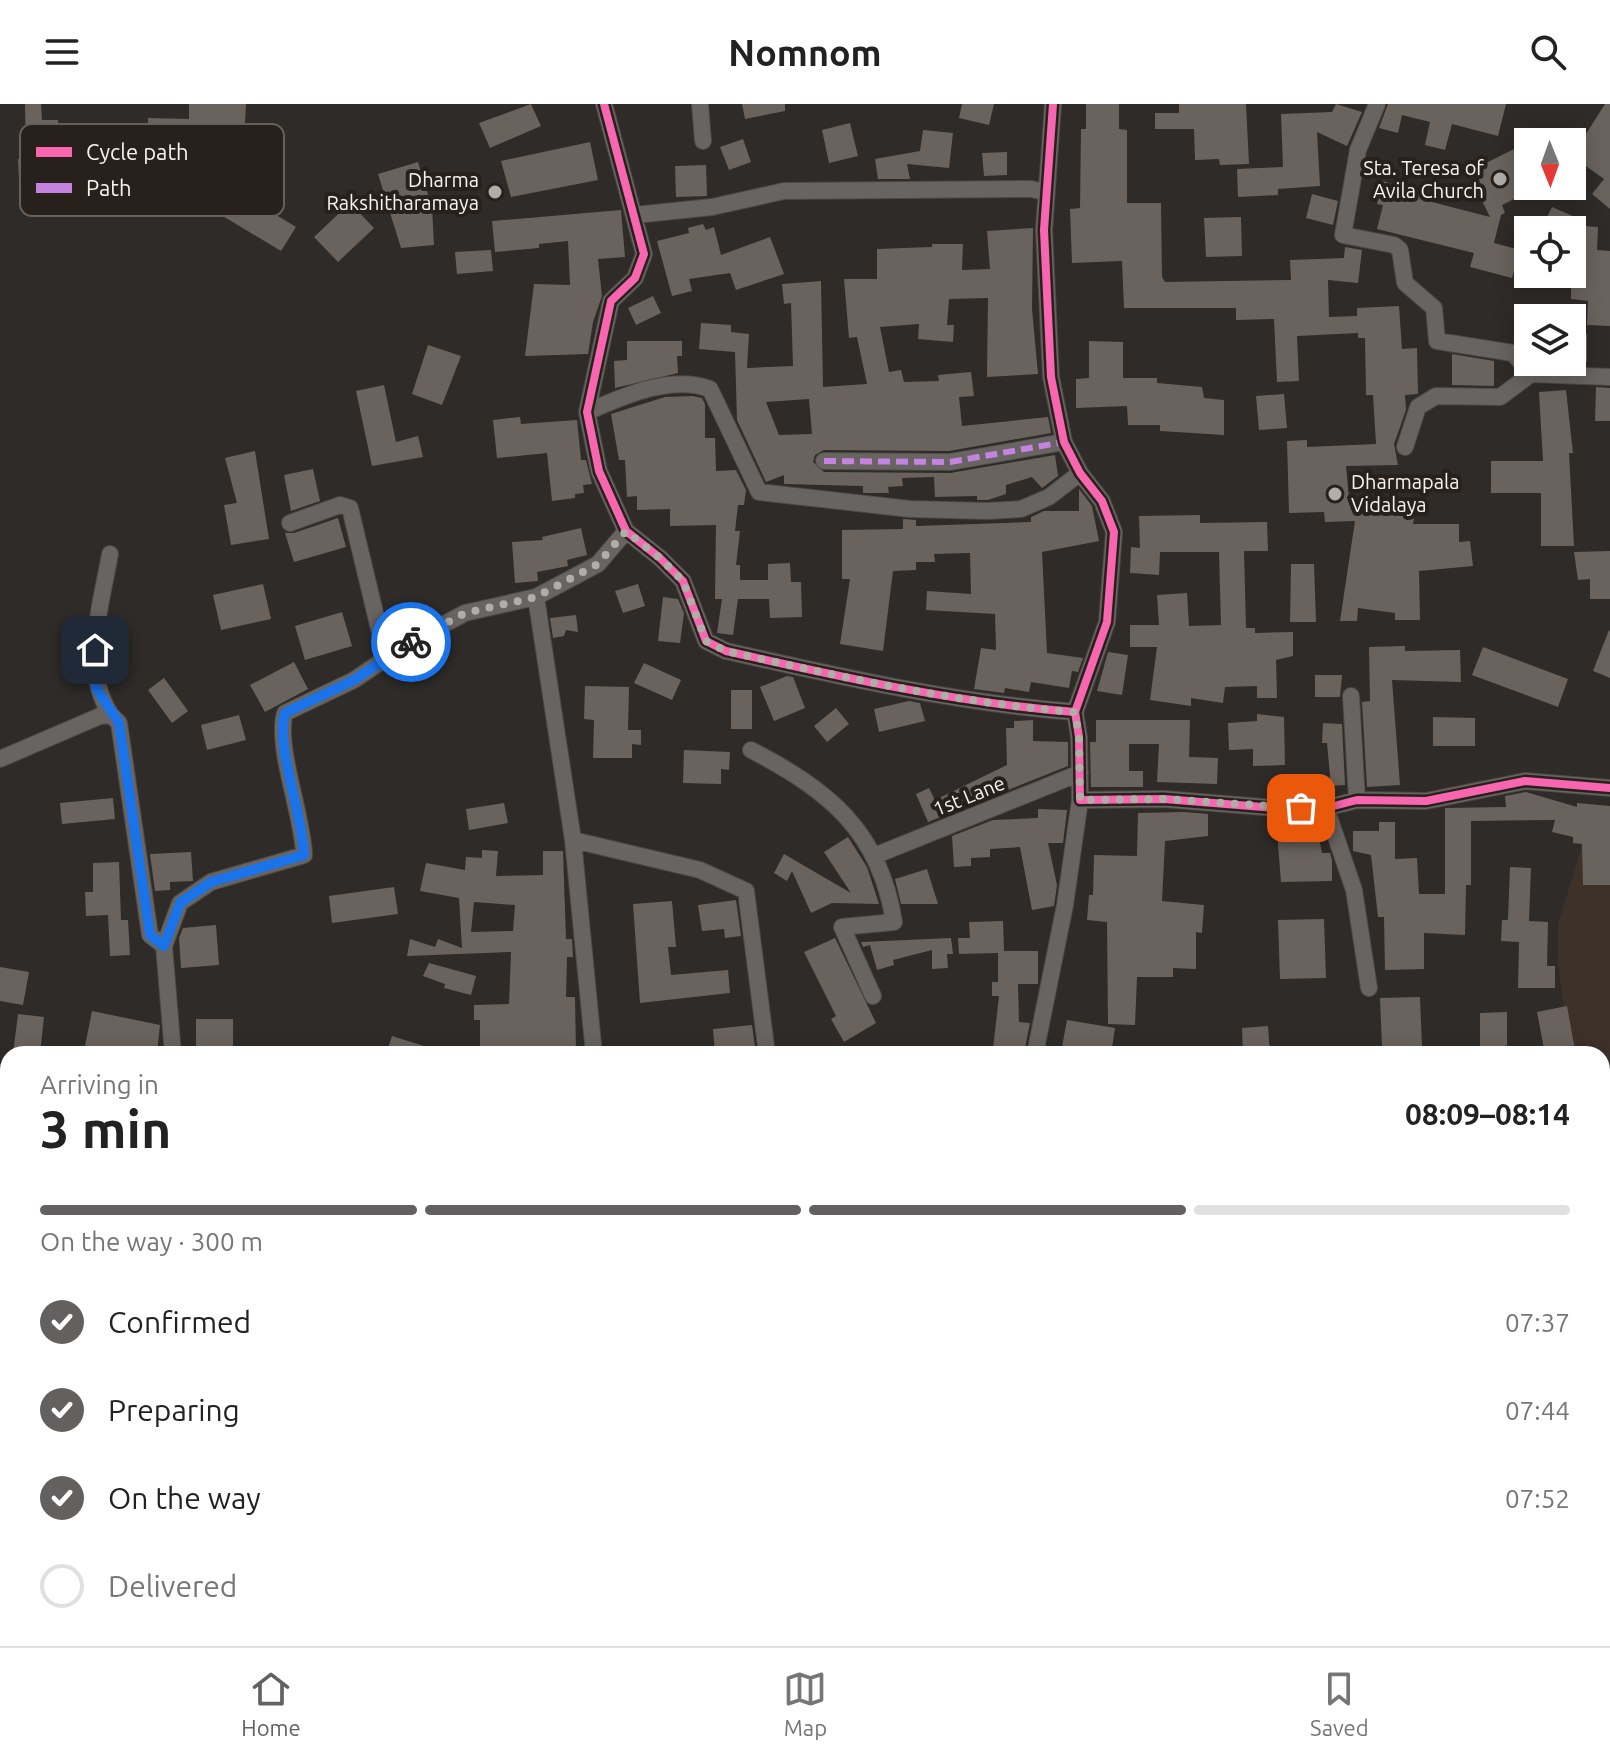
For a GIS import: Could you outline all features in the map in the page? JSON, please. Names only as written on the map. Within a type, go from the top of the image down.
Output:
[{"type":"street","points":[[604,104],[644,254],[635,278],[611,301],[587,412],[599,471],[626,531],[683,581],[706,641],[726,651],[865,682],[1025,708],[1075,712]]},
{"type":"street","points":[[700,104],[703,141]]},
{"type":"street","points":[[1037,1046],[1065,905],[1080,800],[1075,712],[1107,622],[1114,532],[1102,501],[1080,473],[1064,442],[1051,377],[1045,192],[1053,104]]},
{"type":"street","points":[[1377,104],[1358,150],[1343,235],[1400,250],[1405,283],[1434,308],[1437,341],[1514,354]]},
{"type":"street","points":[[635,215],[712,207],[784,191],[1031,189],[1045,192]]},
{"type":"street","points":[[1405,447],[1418,407],[1436,396],[1500,397],[1528,376]]},
{"type":"street","points":[[1584,376],[1610,377]]},
{"type":"street","points":[[587,412],[634,391],[672,387],[710,389],[759,492],[910,509],[988,511],[1021,509],[1049,497],[1080,473]]},
{"type":"street","points":[[824,461],[950,462],[1064,442]]},
{"type":"street","points":[[290,523],[340,505],[350,508],[379,629],[391,656]]},
{"type":"street","points":[[172,1046],[164,946],[180,903],[211,882],[304,855],[300,813],[280,728],[285,713],[354,680],[465,613],[536,597],[598,564],[626,531]]},
{"type":"street","points":[[110,554],[95,650],[96,688],[119,723],[150,935],[164,946]]},
{"type":"street","points":[[536,597],[573,840],[593,1046]]},
{"type":"street","points":[[1351,696],[1357,800]]},
{"type":"street","points":[[0,759],[100,716],[111,715]]},
{"type":"street","points":[[751,750],[796,774],[828,797],[862,835],[874,856],[889,896],[894,922],[842,927],[873,996]]},
{"type":"street","name":"1st Lane","points":[[874,856],[1080,773]]},
{"type":"street","points":[[1080,800],[1164,799],[1276,808],[1326,808],[1357,800],[1426,801],[1525,781],[1610,788]]},
{"type":"street","points":[[1326,808],[1354,890],[1369,988]]},
{"type":"street","points":[[573,840],[700,870],[746,891],[766,1046]]},
{"type":"shaded area","points":[[1584,839],[1610,844],[1610,1046],[1569,1046],[1558,963],[1558,924]]},
{"type":"building","points":[[25,104],[41,104],[42,120],[58,120],[58,124],[25,124]]},
{"type":"building","points":[[189,104],[246,104],[245,124],[148,124],[148,118],[189,119]]},
{"type":"building","points":[[531,104],[541,126],[490,148],[479,123]]},
{"type":"building","points":[[742,104],[785,104],[785,111],[745,119]]},
{"type":"building","points":[[962,104],[994,104],[989,125],[959,118]]},
{"type":"building","points":[[1086,104],[1119,104],[1119,129],[1127,130],[1127,203],[1161,203],[1162,277],[1165,282],[1291,280],[1290,260],[1344,258],[1345,247],[1362,250],[1358,283],[1328,280],[1329,317],[1357,316],[1357,308],[1399,306],[1402,349],[1417,348],[1418,394],[1405,395],[1406,410],[1394,444],[1398,465],[1346,466],[1349,499],[1416,508],[1413,524],[1459,524],[1459,542],[1470,541],[1473,566],[1419,571],[1420,620],[1395,620],[1395,613],[1358,608],[1357,621],[1340,621],[1355,521],[1325,522],[1324,512],[1289,513],[1287,441],[1307,440],[1307,447],[1376,444],[1373,395],[1366,395],[1365,338],[1358,338],[1358,333],[1297,336],[1299,381],[1277,382],[1274,319],[1236,320],[1236,308],[1124,308],[1122,261],[1072,263],[1070,209],[1080,208],[1081,129],[1086,129]]},
{"type":"building","points":[[1179,104],[1246,104],[1249,164],[1220,165],[1219,159],[1195,160],[1194,129],[1155,129],[1155,113],[1179,113]]},
{"type":"building","points":[[1336,104],[1362,112],[1347,146],[1317,132],[1320,186],[1278,189],[1278,195],[1238,197],[1237,169],[1283,167],[1281,114],[1332,112]]},
{"type":"building","points":[[1388,104],[1506,104],[1498,136],[1452,124],[1445,150],[1425,145],[1430,122],[1402,115],[1398,133],[1379,128]]},
{"type":"building","points":[[1605,104],[1610,104],[1610,209],[1592,194],[1604,179],[1586,166],[1586,134]]},
{"type":"building","points":[[850,123],[858,156],[829,163],[822,130]]},
{"type":"building","points":[[923,130],[953,133],[949,168],[907,164],[910,179],[878,179],[875,159],[920,151]]},
{"type":"building","points":[[743,139],[751,162],[729,170],[720,147]]},
{"type":"building","points":[[590,142],[598,180],[511,197],[501,161]]},
{"type":"building","points":[[1514,149],[1514,199],[1502,205],[1505,213],[1501,215],[1494,243],[1514,248],[1512,278],[1470,267],[1474,253],[1377,229],[1383,205],[1377,204],[1383,181],[1433,198],[1432,202],[1490,217],[1468,172]]},
{"type":"building","points":[[1007,152],[1007,175],[984,176],[982,153]]},
{"type":"building","points":[[418,162],[432,207],[434,245],[401,248],[378,174]]},
{"type":"building","points":[[706,165],[707,196],[676,197],[675,166]]},
{"type":"building","points":[[1312,194],[1338,201],[1333,225],[1306,218]]},
{"type":"building","points":[[350,203],[374,228],[338,262],[314,237]]},
{"type":"building","points":[[1552,207],[1573,216],[1548,216]]},
{"type":"building","points":[[621,210],[625,257],[598,259],[602,296],[593,322],[588,354],[525,356],[534,284],[570,285],[568,241],[539,244],[539,248],[495,252],[492,221]]},
{"type":"building","points":[[223,216],[278,216],[296,227],[281,251]]},
{"type":"building","points":[[1241,217],[1242,256],[1206,257],[1204,218]]},
{"type":"building","points":[[703,224],[706,230],[714,227],[721,255],[770,237],[784,274],[736,290],[730,273],[689,279],[692,291],[672,296],[657,241],[689,233],[688,228]]},
{"type":"building","points":[[1586,226],[1598,227],[1597,250],[1610,251],[1610,326],[1587,325],[1588,301],[1571,299],[1571,288],[1586,288]]},
{"type":"building","points":[[1033,228],[1032,309],[1038,374],[987,377],[988,298],[949,299],[947,325],[954,325],[953,342],[918,339],[919,324],[880,327],[889,372],[901,370],[904,382],[939,381],[938,375],[971,372],[974,396],[959,397],[962,426],[1048,417],[1051,433],[949,451],[824,450],[815,455],[813,462],[824,472],[950,473],[1055,455],[1058,476],[1042,488],[1032,477],[1006,485],[1006,494],[988,500],[977,500],[977,496],[935,497],[934,477],[902,478],[903,486],[888,487],[889,493],[863,493],[863,486],[784,484],[784,475],[766,482],[737,420],[735,352],[699,349],[701,323],[731,325],[731,332],[749,334],[747,368],[793,366],[791,303],[784,304],[782,284],[821,281],[823,387],[867,384],[857,337],[849,338],[844,279],[877,279],[877,249],[932,247],[932,244],[963,244],[962,270],[990,269],[987,231]],"holes":[[[809,399],[812,434],[779,435],[766,402]]]},
{"type":"building","points":[[491,250],[493,271],[457,274],[455,252]]},
{"type":"building","points":[[653,296],[661,313],[636,325],[628,308]]},
{"type":"building","points":[[627,341],[682,341],[682,356],[677,356],[678,373],[615,388],[614,361],[627,360]]},
{"type":"building","points":[[1089,341],[1123,342],[1123,378],[1157,378],[1157,383],[1202,387],[1204,398],[1224,400],[1224,435],[1160,431],[1160,425],[1128,425],[1127,406],[1076,408],[1076,379],[1089,378]]},
{"type":"building","points":[[428,345],[461,356],[442,405],[412,394]]},
{"type":"building","points":[[1452,354],[1494,361],[1494,386],[1452,385]]},
{"type":"building","points":[[384,385],[396,442],[418,436],[423,457],[372,466],[356,391]]},
{"type":"building","points":[[1596,387],[1610,388],[1610,421],[1595,421]]},
{"type":"building","points":[[1566,390],[1573,453],[1569,453],[1574,546],[1541,546],[1541,493],[1491,493],[1491,461],[1543,461],[1539,392]]},
{"type":"building","points":[[1284,394],[1287,428],[1259,430],[1256,396]]},
{"type":"building","points":[[665,397],[702,398],[705,404],[705,438],[715,438],[716,471],[736,470],[746,490],[744,505],[738,505],[735,531],[740,531],[736,565],[740,565],[740,580],[768,580],[768,564],[790,563],[791,582],[801,582],[802,617],[770,618],[769,599],[738,599],[733,635],[717,633],[722,599],[715,599],[716,525],[670,526],[670,509],[637,510],[637,496],[627,497],[625,460],[619,460],[611,414]]},
{"type":"building","points":[[520,417],[521,424],[577,420],[581,460],[586,460],[592,484],[583,485],[584,493],[575,494],[575,498],[552,501],[547,453],[497,458],[493,420]]},
{"type":"building","points":[[255,451],[269,539],[231,545],[224,505],[237,503],[225,458]]},
{"type":"building","points":[[313,469],[320,501],[291,511],[284,475]]},
{"type":"building","points":[[1079,489],[1092,506],[1099,541],[1042,552],[1047,653],[1083,658],[1078,672],[1072,671],[1069,688],[1031,682],[1029,692],[1005,688],[1004,693],[974,689],[981,648],[996,650],[995,614],[926,610],[927,591],[971,594],[970,553],[934,554],[935,562],[916,562],[916,570],[893,571],[883,651],[840,644],[850,579],[842,579],[842,530],[903,529],[903,519],[916,520],[916,526],[1031,522],[1031,517],[1044,511],[1079,511]]},
{"type":"building","points":[[1200,515],[1200,523],[1267,522],[1268,551],[1244,551],[1246,628],[1255,628],[1255,633],[1293,632],[1293,656],[1276,660],[1277,698],[1257,698],[1257,686],[1225,687],[1223,703],[1191,698],[1191,706],[1150,700],[1157,647],[1130,647],[1130,625],[1159,625],[1157,595],[1187,593],[1189,626],[1221,625],[1219,552],[1160,552],[1159,575],[1130,573],[1131,547],[1140,548],[1139,516]]},
{"type":"building","points":[[338,518],[346,547],[294,562],[285,533],[294,533]]},
{"type":"building","points":[[581,528],[587,555],[567,560],[568,566],[537,572],[538,581],[515,583],[512,542],[543,540],[542,537]]},
{"type":"building","points":[[1610,551],[1610,599],[1590,599],[1590,579],[1578,580],[1574,552]]},
{"type":"building","points":[[1291,564],[1314,564],[1316,622],[1290,622]]},
{"type":"building","points":[[263,584],[271,619],[221,630],[213,595]]},
{"type":"building","points":[[638,584],[645,606],[623,613],[615,591]]},
{"type":"building","points":[[663,597],[678,599],[684,613],[680,643],[658,641]]},
{"type":"building","points":[[342,612],[352,646],[305,660],[295,626]]},
{"type":"building","points":[[576,615],[578,632],[566,630],[564,636],[553,638],[550,618]]},
{"type":"building","points":[[1610,631],[1610,678],[1593,671]]},
{"type":"building","points":[[1405,646],[1405,651],[1460,650],[1461,682],[1392,680],[1400,785],[1367,787],[1362,702],[1370,701],[1369,647]]},
{"type":"building","points":[[1483,647],[1568,679],[1558,707],[1472,675]]},
{"type":"building","points":[[1108,652],[1128,655],[1122,695],[1097,691]]},
{"type":"building","points":[[294,662],[308,689],[265,712],[250,685]]},
{"type":"building","points":[[644,663],[681,680],[672,700],[634,683]]},
{"type":"building","points":[[1315,675],[1342,675],[1340,697],[1315,697]]},
{"type":"building","points":[[787,676],[793,677],[805,708],[774,721],[760,687]]},
{"type":"building","points":[[164,678],[188,711],[172,723],[148,690]]},
{"type":"building","points":[[585,686],[629,687],[628,730],[641,730],[641,745],[632,744],[632,758],[593,758],[594,720],[584,719]]},
{"type":"building","points":[[731,690],[752,690],[752,729],[731,729]]},
{"type":"building","points":[[909,701],[920,703],[925,721],[879,732],[874,709]]},
{"type":"building","points":[[836,708],[849,724],[827,742],[814,726]]},
{"type":"building","points":[[1257,714],[1284,717],[1285,765],[1253,766],[1253,749],[1229,750],[1228,723],[1257,721]]},
{"type":"building","points":[[239,715],[246,740],[207,750],[201,725]]},
{"type":"building","points":[[1433,717],[1475,718],[1475,746],[1433,746]]},
{"type":"building","points":[[1033,720],[1033,741],[1068,742],[1068,766],[928,822],[916,794],[929,788],[935,800],[1007,765],[1006,728],[1014,728],[1014,721]]},
{"type":"building","points":[[1096,720],[1190,720],[1189,757],[1218,758],[1217,784],[1157,782],[1159,744],[1129,744],[1129,771],[1143,771],[1143,787],[1091,787],[1090,742],[1096,742]]},
{"type":"building","points":[[1323,723],[1342,724],[1345,785],[1331,786],[1327,743],[1322,743]]},
{"type":"building","points":[[684,750],[730,752],[729,770],[721,769],[721,784],[683,783]]},
{"type":"building","points":[[1526,792],[1577,807],[1577,803],[1610,806],[1610,885],[1583,885],[1582,844],[1573,843],[1573,837],[1552,832],[1555,820],[1471,821],[1471,885],[1466,885],[1465,935],[1424,933],[1424,969],[1385,970],[1384,917],[1378,917],[1371,855],[1353,851],[1353,831],[1379,831],[1379,822],[1395,822],[1395,859],[1417,858],[1419,894],[1445,894],[1445,808],[1506,807],[1505,796]]},
{"type":"building","points":[[113,798],[115,819],[62,824],[60,803]]},
{"type":"building","points":[[504,803],[508,823],[469,830],[466,809]]},
{"type":"building","points":[[1038,809],[1067,810],[1063,843],[1048,843],[1057,885],[1054,906],[1032,910],[1020,847],[990,849],[990,857],[971,858],[971,866],[954,867],[952,836],[993,820],[1038,818]]},
{"type":"building","points":[[1138,813],[1208,814],[1208,836],[1165,841],[1162,901],[1204,905],[1202,933],[1196,932],[1196,969],[1173,968],[1173,977],[1137,977],[1135,1025],[1108,1024],[1107,922],[1087,920],[1089,895],[1093,895],[1094,855],[1137,856]]},
{"type":"building","points":[[1317,827],[1322,853],[1330,853],[1332,860],[1332,881],[1281,882],[1277,832]]},
{"type":"building","points":[[848,837],[867,867],[879,904],[832,903],[811,913],[792,871],[787,881],[774,873],[784,854],[851,893],[824,852]]},
{"type":"building","points":[[482,850],[498,851],[496,876],[543,875],[543,851],[563,851],[566,939],[572,939],[573,957],[567,957],[566,997],[575,997],[576,1046],[480,1046],[480,1020],[474,1020],[474,1005],[509,1004],[511,952],[407,956],[410,939],[435,947],[438,939],[462,948],[459,898],[420,891],[426,863],[465,870],[466,857],[482,858]],"holes":[[[474,902],[515,905],[513,931],[471,932]]]},
{"type":"building","points":[[191,852],[193,881],[170,882],[170,890],[155,891],[150,854]]},
{"type":"building","points":[[119,862],[121,920],[128,920],[130,955],[110,956],[108,915],[86,916],[85,892],[93,892],[93,863]]},
{"type":"building","points":[[1510,867],[1531,868],[1529,921],[1548,922],[1547,966],[1555,966],[1555,988],[1518,988],[1519,942],[1501,941],[1502,920],[1508,920]]},
{"type":"building","points":[[927,869],[938,904],[901,904],[895,879]]},
{"type":"building","points":[[394,887],[398,914],[332,923],[329,896]]},
{"type":"building","points":[[736,900],[741,936],[725,938],[724,929],[702,931],[698,905]]},
{"type":"building","points":[[672,901],[676,947],[668,947],[671,975],[728,970],[730,993],[640,1003],[633,904]]},
{"type":"building","points":[[1324,919],[1326,978],[1280,979],[1278,920]]},
{"type":"building","points":[[1003,921],[1004,951],[1038,951],[1038,984],[1018,984],[1019,1022],[1030,1023],[1025,1046],[993,1046],[999,996],[992,996],[992,982],[998,982],[998,953],[959,954],[958,938],[970,938],[969,922]]},
{"type":"building","points":[[216,925],[219,965],[181,968],[179,938],[183,928]]},
{"type":"building","points":[[835,938],[876,1023],[844,1042],[831,1019],[836,1016],[804,952]]},
{"type":"building","points":[[951,938],[953,954],[947,954],[948,968],[932,969],[932,950],[893,960],[894,965],[877,970],[870,945],[863,947],[861,942]]},
{"type":"building","points":[[429,963],[476,976],[471,995],[444,988],[445,984],[423,976]]},
{"type":"building","points":[[0,967],[29,972],[23,1005],[0,1001]]},
{"type":"building","points":[[1420,997],[1422,1046],[1382,1046],[1380,998]]},
{"type":"building","points":[[1567,1006],[1574,1046],[1543,1046],[1537,1012]]},
{"type":"building","points":[[92,1011],[160,1025],[158,1046],[85,1046]]},
{"type":"building","points":[[1507,1012],[1507,1046],[1480,1046],[1480,1013]]},
{"type":"building","points":[[18,1014],[44,1017],[41,1046],[14,1046]]},
{"type":"building","points":[[196,1019],[233,1019],[233,1046],[196,1046]]},
{"type":"building","points":[[1067,1020],[1115,1028],[1112,1046],[1062,1046]]},
{"type":"building","points":[[752,1025],[755,1046],[714,1046],[713,1029]]},
{"type":"building","points":[[1268,1026],[1269,1046],[1243,1046],[1242,1028]]},
{"type":"building","points":[[392,1036],[424,1046],[389,1046]]},
{"type":"marked path","points":[[824,461],[950,462],[1064,442]]},
{"type":"cycle path","points":[[604,104],[644,254],[635,278],[611,301],[587,412],[599,471],[626,531],[683,581],[706,641],[726,651],[899,688],[1075,712]]},
{"type":"cycle path","points":[[1053,104],[1044,230],[1051,377],[1064,442],[1080,473],[1102,501],[1114,532],[1107,622],[1075,712],[1079,737],[1080,800],[1164,799],[1276,808],[1326,808],[1357,800],[1426,801],[1525,781],[1610,788]]},
{"type":"way so far","points":[[411,642],[465,613],[536,597],[598,564],[626,531],[683,581],[706,641],[726,651],[865,682],[1025,708],[1075,712],[1079,737],[1080,800],[1164,799],[1301,808]]},
{"type":"place","name":"Sta. Teresa of Avila Church","points":[[1500,179]]},
{"type":"place","name":"Dharma Rakshitharamaya","points":[[495,192]]},
{"type":"place","name":"Dharmapala Vidalaya","points":[[1335,494]]},
{"type":"route","points":[[95,650],[96,688],[100,699],[119,723],[122,762],[150,935],[164,946],[169,925],[180,903],[211,882],[304,855],[300,813],[280,728],[285,713],[354,680],[411,642]]}]
